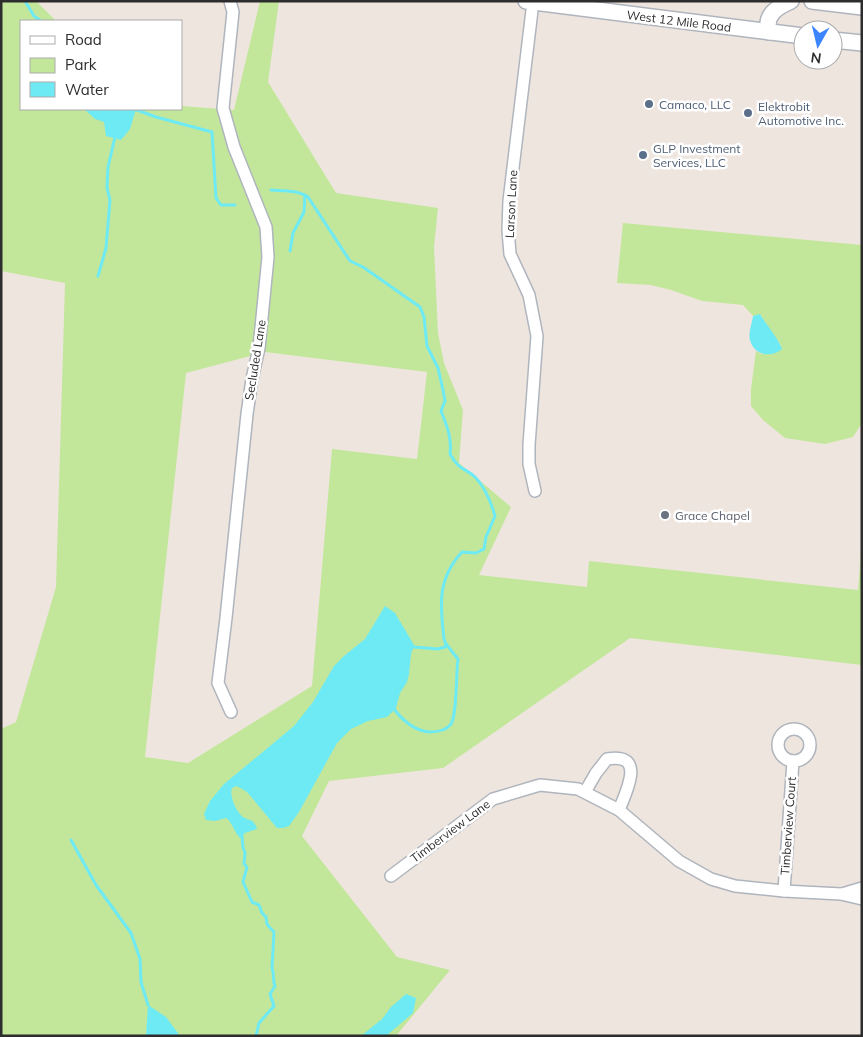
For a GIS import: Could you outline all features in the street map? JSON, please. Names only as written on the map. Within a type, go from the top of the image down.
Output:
[{"type":"main road","points":[[769,32],[767,26],[771,13],[779,6],[791,1]]},
{"type":"main road","points":[[812,1],[862,6]]},
{"type":"main road","name":"West 12 Mile Road","points":[[534,2],[793,35]]},
{"type":"main road","points":[[843,41],[862,43]]},
{"type":"street","name":"Secluded Lane","points":[[231,712],[218,683],[247,414],[259,348],[268,257],[266,227],[234,147],[223,108],[232,6],[240,1]]},
{"type":"street","name":"Larson Lane","points":[[534,2],[509,201],[508,230],[510,254],[529,295],[537,336],[529,445],[529,464],[535,491]]},
{"type":"street","points":[[585,792],[607,759],[618,757],[624,760],[630,766],[631,780],[619,810]]},
{"type":"street","name":"Timberview Court","points":[[784,891],[793,761]]},
{"type":"street","name":"Timberview Lane","points":[[390,876],[493,799],[540,785],[578,789],[619,810],[679,861],[711,879],[735,886],[841,894],[862,899]]},
{"type":"street","name":"Timberview Lane","points":[[841,894],[862,888]]},
{"type":"green space","points":[[1,1],[36,1],[55,20],[20,20],[20,110],[182,110],[182,106],[234,110],[260,1],[279,1],[268,82],[336,193],[438,208],[434,247],[438,333],[444,363],[463,410],[459,463],[511,507],[479,575],[587,587],[589,561],[858,590],[862,541],[862,665],[630,638],[443,768],[329,781],[302,836],[397,957],[450,970],[396,1036],[1,1036],[1,729],[16,722],[56,587],[65,283],[1,271]],"holes":[[[265,352],[427,372],[417,459],[332,449],[312,686],[188,763],[145,757],[186,373]]]},
{"type":"green space","points":[[623,223],[862,245],[862,423],[853,437],[825,444],[785,438],[763,420],[751,406],[751,389],[756,351],[762,354],[781,345],[761,315],[753,316],[743,305],[702,301],[651,285],[617,283]]},
{"type":"water","points":[[85,110],[136,110],[130,129],[121,140],[106,136],[104,122],[95,119]]},
{"type":"water","points":[[760,314],[782,349],[773,354],[759,352],[750,340],[749,335],[753,316]]},
{"type":"water","points":[[385,606],[395,613],[414,645],[407,682],[400,693],[396,708],[387,717],[368,721],[351,729],[337,743],[299,812],[289,826],[277,828],[247,792],[237,786],[232,788],[231,791],[234,803],[240,814],[253,821],[257,829],[245,833],[240,838],[226,818],[215,821],[206,820],[204,814],[210,801],[224,784],[294,726],[313,702],[334,666],[365,639]]},
{"type":"water","points":[[406,994],[416,998],[413,1013],[386,1036],[361,1036],[382,1019],[391,1007]]},
{"type":"water","points":[[148,1005],[166,1017],[180,1036],[146,1036]]},
{"type":"waterway","points":[[25,1],[34,16],[40,20]]},
{"type":"waterway","points":[[137,110],[212,132],[216,198],[221,205],[235,205]]},
{"type":"waterway","points":[[98,276],[106,248],[110,200],[107,188],[108,167],[115,137]]},
{"type":"waterway","points":[[271,190],[295,192],[308,197],[350,261],[363,267],[420,307],[424,317],[427,346],[438,368],[443,390],[445,401],[441,411],[450,437],[450,454],[460,467],[480,482],[488,496],[495,516],[486,537],[484,549],[476,553],[462,552],[454,562],[444,582],[441,604],[444,639],[458,659],[455,703],[451,724],[441,731],[419,730],[409,724],[394,709]]},
{"type":"waterway","points":[[290,251],[293,233],[304,212],[305,195]]},
{"type":"waterway","points":[[414,647],[438,649],[445,647],[446,644]]},
{"type":"waterway","points":[[242,836],[245,853],[244,864],[247,867],[243,882],[252,902],[259,905],[268,925],[274,932],[272,968],[275,986],[270,994],[274,1006],[259,1023],[256,1036]]},
{"type":"waterway","points":[[71,840],[96,885],[131,933],[140,959],[141,982],[148,1005]]},
{"type":"place","name":"Camaco, LLC","points":[[649,104]]},
{"type":"place","name":"Elektrobit Automotive Inc.","points":[[748,113]]},
{"type":"place","name":"GLP Investment Services, LLC","points":[[643,155]]},
{"type":"place","name":"Grace Chapel","points":[[665,515]]}]
